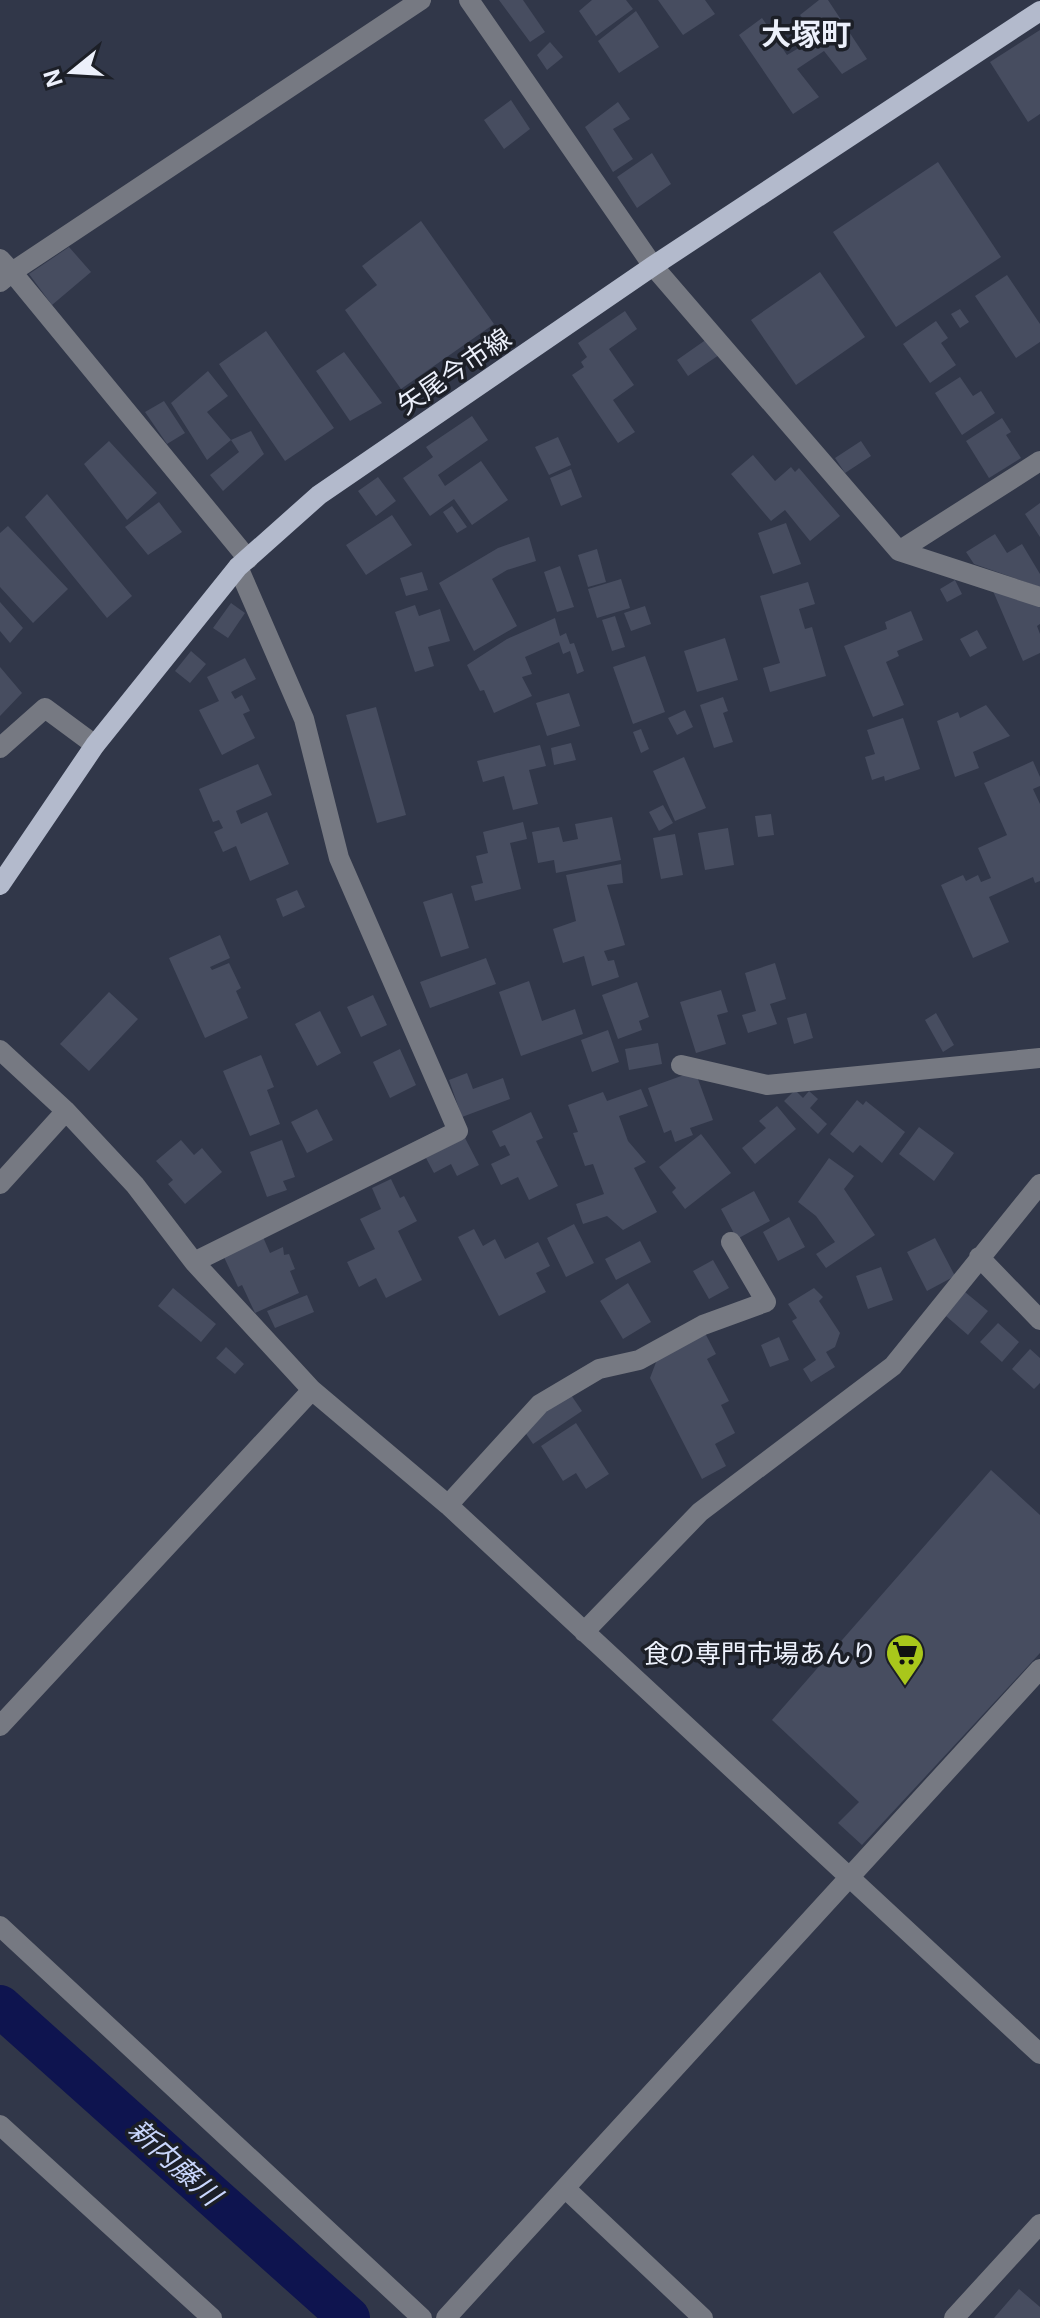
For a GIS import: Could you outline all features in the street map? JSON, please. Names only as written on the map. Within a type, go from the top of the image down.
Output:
[{"type":"main road","name":"矢尾今市線","points":[[0,885],[95,745],[243,563],[319,495],[653,266],[1040,11]]},
{"type":"street","points":[[194,1262],[458,1131],[339,858],[304,719],[243,563],[4,271],[421,0]]},
{"type":"street","points":[[469,0],[653,266],[899,551],[1040,597]]},
{"type":"street","points":[[899,551],[1040,461]]},
{"type":"street","points":[[0,748],[45,708],[95,745]]},
{"type":"street","points":[[0,1050],[66,1111],[135,1185],[194,1262],[312,1390],[448,1505],[1040,2054]]},
{"type":"street","points":[[681,1065],[767,1085],[1040,1058]]},
{"type":"street","points":[[0,1184],[66,1111]]},
{"type":"street","points":[[584,1632],[700,1512],[893,1366],[1040,1184]]},
{"type":"street","points":[[448,1505],[540,1404],[599,1369],[639,1360],[703,1325],[766,1302],[731,1242]]},
{"type":"street","points":[[979,1257],[1040,1320]]},
{"type":"street","points":[[0,1726],[312,1390]]},
{"type":"street","points":[[446,2318],[1040,1669]]},
{"type":"street","points":[[0,1926],[422,2318]]},
{"type":"street","points":[[0,2125],[212,2318]]},
{"type":"street","points":[[565,2188],[703,2318]]},
{"type":"street","points":[[954,2318],[1040,2224]]},
{"type":"building","points":[[499,0],[523,0],[545,32],[530,42]]},
{"type":"building","points":[[592,0],[626,0],[633,9],[596,36],[579,11]]},
{"type":"building","points":[[658,0],[705,0],[715,14],[683,35]]},
{"type":"building","points":[[819,0],[828,0],[867,59],[842,74],[824,51],[797,69],[819,97],[793,114],[739,35],[762,18],[787,55],[817,37],[800,15]]},
{"type":"building","points":[[636,11],[659,47],[619,73],[598,41]]},
{"type":"building","points":[[1040,30],[1040,114],[1028,122],[990,62]]},
{"type":"building","points":[[550,42],[563,57],[547,70],[537,55]]},
{"type":"building","points":[[511,100],[530,129],[504,149],[484,120]]},
{"type":"building","points":[[618,102],[630,119],[613,129],[633,159],[613,172],[585,127]]},
{"type":"building","points":[[652,153],[671,184],[637,208],[617,177]]},
{"type":"building","points":[[938,162],[1001,257],[896,327],[833,232]]},
{"type":"building","points":[[421,221],[494,324],[401,389],[345,310],[377,285],[362,266]]},
{"type":"building","points":[[69,247],[91,272],[52,305],[29,274]]},
{"type":"building","points":[[820,272],[865,337],[796,385],[751,320]]},
{"type":"building","points":[[1007,275],[1040,324],[1040,342],[1016,358],[975,296]]},
{"type":"building","points":[[960,309],[969,322],[960,328],[951,314]]},
{"type":"building","points":[[625,311],[637,329],[609,349],[634,385],[613,400],[635,432],[618,443],[572,375],[584,367],[581,362],[587,357],[578,343]]},
{"type":"building","points":[[936,321],[948,338],[941,343],[956,365],[930,383],[903,344]]},
{"type":"building","points":[[266,331],[334,428],[285,461],[219,364]]},
{"type":"building","points":[[707,339],[719,355],[688,376],[677,360]]},
{"type":"building","points":[[344,352],[382,403],[350,421],[316,371]]},
{"type":"building","points":[[208,371],[228,396],[207,412],[231,440],[207,460],[171,403]]},
{"type":"building","points":[[960,377],[973,396],[981,391],[995,413],[962,435],[935,393]]},
{"type":"building","points":[[164,401],[185,433],[167,444],[145,412]]},
{"type":"building","points":[[472,416],[488,440],[438,475],[445,486],[481,461],[508,500],[472,525],[454,499],[430,516],[403,478],[433,457],[426,447]]},
{"type":"building","points":[[1002,418],[1011,432],[1006,435],[1021,458],[989,478],[966,441]]},
{"type":"building","points":[[251,431],[264,454],[223,491],[210,475],[239,452],[231,440]]},
{"type":"building","points":[[558,437],[571,465],[549,475],[535,447]]},
{"type":"building","points":[[109,441],[157,493],[127,520],[84,464]]},
{"type":"building","points":[[861,441],[871,456],[845,473],[835,458]]},
{"type":"building","points":[[753,455],[775,481],[791,467],[795,472],[799,468],[840,516],[810,541],[785,510],[771,521],[731,474]]},
{"type":"building","points":[[571,469],[582,497],[561,506],[550,478]]},
{"type":"building","points":[[378,477],[396,501],[376,516],[358,491]]},
{"type":"building","points":[[47,494],[132,596],[107,618],[25,517]]},
{"type":"building","points":[[159,502],[182,532],[148,555],[125,527]]},
{"type":"building","points":[[1040,503],[1040,537],[1025,514]]},
{"type":"building","points":[[452,506],[467,527],[457,533],[443,512]]},
{"type":"building","points":[[392,515],[412,545],[366,575],[346,545]]},
{"type":"building","points":[[786,523],[801,564],[773,574],[758,533]]},
{"type":"building","points":[[8,526],[68,589],[33,623],[0,587],[0,533]]},
{"type":"building","points":[[995,534],[1007,553],[1022,544],[1040,574],[1040,587],[974,564],[966,552]]},
{"type":"building","points":[[529,537],[536,561],[507,570],[492,579],[517,626],[474,651],[439,583],[498,548]]},
{"type":"building","points":[[597,549],[606,582],[588,587],[578,555]]},
{"type":"building","points":[[560,566],[574,607],[557,612],[544,572]]},
{"type":"building","points":[[422,572],[428,590],[406,596],[400,578]]},
{"type":"building","points":[[621,579],[630,608],[597,618],[588,589]]},
{"type":"building","points":[[955,580],[962,594],[947,602],[940,589]]},
{"type":"building","points":[[808,582],[815,604],[799,609],[805,629],[812,627],[826,676],[770,692],[763,668],[780,663],[760,596]]},
{"type":"building","points":[[993,591],[1040,606],[1040,624],[1037,626],[1040,653],[1023,661]]},
{"type":"building","points":[[0,602],[23,628],[10,643],[0,631]]},
{"type":"building","points":[[231,603],[245,613],[228,638],[213,628]]},
{"type":"building","points":[[415,605],[419,616],[440,609],[450,641],[428,647],[434,666],[415,672],[395,612]]},
{"type":"building","points":[[645,606],[651,624],[631,631],[624,613]]},
{"type":"building","points":[[911,611],[923,640],[897,651],[899,656],[886,662],[904,705],[873,717],[844,646],[887,629],[885,622]]},
{"type":"building","points":[[615,616],[625,647],[612,651],[602,620]]},
{"type":"building","points":[[555,618],[560,636],[566,633],[570,644],[574,643],[584,671],[577,674],[570,651],[563,654],[559,642],[525,657],[532,674],[522,677],[532,696],[494,713],[484,690],[480,691],[467,665],[507,639]]},
{"type":"building","points":[[977,630],[987,648],[970,657],[960,639]]},
{"type":"building","points":[[725,638],[738,680],[697,692],[684,651]]},
{"type":"building","points":[[191,651],[206,664],[190,683],[175,671]]},
{"type":"building","points":[[645,656],[665,712],[633,724],[613,667]]},
{"type":"building","points":[[245,658],[256,679],[231,692],[235,699],[242,695],[250,711],[243,714],[255,738],[222,755],[199,710],[219,701],[207,677]]},
{"type":"building","points":[[0,667],[22,693],[0,716]]},
{"type":"building","points":[[569,693],[580,726],[547,736],[536,703]]},
{"type":"building","points":[[723,697],[728,711],[723,713],[733,742],[714,748],[700,705]]},
{"type":"building","points":[[986,705],[1010,736],[973,752],[979,768],[955,777],[937,721],[958,712],[960,718]]},
{"type":"building","points":[[376,707],[406,815],[377,823],[346,715]]},
{"type":"building","points":[[685,710],[693,727],[677,735],[668,718]]},
{"type":"building","points":[[903,718],[920,769],[885,781],[884,776],[872,780],[865,757],[875,754],[867,730]]},
{"type":"building","points":[[641,729],[649,749],[641,753],[633,732]]},
{"type":"building","points":[[571,743],[576,760],[554,765],[551,748]]},
{"type":"building","points":[[540,745],[546,766],[529,770],[538,804],[513,810],[504,776],[483,782],[477,761]]},
{"type":"building","points":[[684,757],[706,808],[675,821],[653,771]]},
{"type":"building","points":[[1033,761],[1040,777],[1040,786],[1033,789],[1040,804],[1040,881],[1035,883],[1033,877],[989,897],[1009,942],[973,958],[941,885],[963,875],[966,881],[978,875],[981,882],[991,878],[978,848],[1007,835],[984,783]]},
{"type":"building","points":[[258,764],[272,795],[236,811],[241,824],[267,812],[289,864],[250,881],[236,846],[223,852],[214,832],[223,828],[219,820],[213,822],[199,789]]},
{"type":"building","points":[[663,805],[673,823],[659,831],[649,812]]},
{"type":"building","points":[[771,814],[774,835],[758,837],[755,816]]},
{"type":"building","points":[[612,817],[621,860],[556,873],[554,860],[538,863],[532,832],[559,827],[563,842],[578,839],[575,824]]},
{"type":"building","points":[[523,822],[527,839],[510,843],[521,889],[475,901],[471,886],[483,883],[476,856],[488,853],[483,832]]},
{"type":"building","points":[[728,828],[734,865],[705,870],[698,833]]},
{"type":"building","points":[[675,834],[683,875],[661,879],[653,838]]},
{"type":"building","points":[[621,864],[623,883],[607,885],[625,945],[604,951],[608,961],[614,960],[619,977],[592,986],[584,956],[563,963],[553,929],[576,921],[566,875]]},
{"type":"building","points":[[297,890],[305,907],[283,917],[276,899]]},
{"type":"building","points":[[452,893],[469,948],[441,957],[423,902]]},
{"type":"building","points":[[220,935],[230,958],[210,967],[212,970],[229,963],[241,988],[236,991],[248,1018],[205,1038],[169,958]]},
{"type":"building","points":[[486,958],[496,984],[430,1008],[420,982]]},
{"type":"building","points":[[775,963],[786,999],[770,1004],[777,1024],[748,1033],[742,1015],[756,1011],[745,973]]},
{"type":"building","points":[[529,981],[542,1021],[575,1009],[583,1034],[521,1056],[499,992]]},
{"type":"building","points":[[637,982],[649,1017],[639,1021],[642,1030],[618,1039],[602,995]]},
{"type":"building","points":[[721,990],[728,1012],[717,1015],[726,1044],[696,1053],[680,1002]]},
{"type":"building","points":[[109,992],[138,1019],[89,1071],[60,1044]]},
{"type":"building","points":[[373,995],[387,1025],[361,1037],[347,1007]]},
{"type":"building","points":[[320,1011],[341,1053],[317,1066],[295,1024]]},
{"type":"building","points":[[806,1013],[813,1038],[794,1044],[787,1018]]},
{"type":"building","points":[[936,1013],[954,1045],[943,1052],[925,1020]]},
{"type":"building","points":[[608,1030],[619,1062],[592,1072],[581,1040]]},
{"type":"building","points":[[658,1043],[662,1064],[629,1070],[625,1049]]},
{"type":"building","points":[[400,1049],[416,1085],[390,1098],[373,1062]]},
{"type":"building","points":[[261,1055],[274,1087],[267,1090],[280,1124],[250,1136],[223,1071]]},
{"type":"building","points":[[695,1071],[713,1120],[690,1128],[693,1135],[675,1142],[671,1130],[664,1133],[648,1088]]},
{"type":"building","points":[[467,1073],[473,1089],[503,1078],[510,1099],[462,1117],[449,1080]]},
{"type":"building","points":[[641,1089],[648,1106],[619,1116],[628,1141],[646,1162],[634,1168],[657,1212],[623,1230],[607,1216],[583,1224],[576,1204],[604,1194],[593,1164],[585,1166],[573,1133],[578,1132],[568,1105],[603,1092],[607,1101]]},
{"type":"building","points":[[795,1090],[803,1098],[809,1091],[818,1099],[810,1108],[827,1124],[818,1134],[784,1101]]},
{"type":"building","points":[[857,1100],[863,1105],[866,1101],[905,1132],[882,1163],[860,1145],[853,1153],[830,1134]]},
{"type":"building","points":[[777,1106],[796,1129],[755,1164],[742,1148],[766,1128],[759,1121]]},
{"type":"building","points":[[317,1109],[333,1140],[307,1153],[291,1122]]},
{"type":"building","points":[[531,1112],[543,1138],[536,1141],[558,1186],[529,1200],[518,1177],[501,1185],[491,1164],[510,1155],[505,1145],[500,1147],[492,1131]]},
{"type":"building","points":[[919,1127],[954,1153],[934,1181],[899,1154]]},
{"type":"building","points":[[701,1134],[731,1173],[685,1209],[672,1192],[676,1188],[659,1167]]},
{"type":"building","points":[[465,1138],[479,1165],[457,1176],[451,1164],[434,1173],[426,1158]]},
{"type":"building","points":[[181,1140],[194,1155],[202,1148],[222,1172],[185,1204],[168,1184],[173,1180],[156,1161]]},
{"type":"building","points":[[282,1140],[295,1177],[283,1181],[287,1190],[267,1197],[250,1152]]},
{"type":"building","points":[[829,1158],[854,1176],[844,1189],[875,1235],[826,1268],[816,1254],[835,1242],[816,1216],[798,1202]]},
{"type":"building","points":[[391,1179],[417,1221],[398,1231],[422,1280],[386,1298],[376,1278],[359,1287],[347,1262],[375,1249],[360,1219],[381,1209],[372,1188]]},
{"type":"building","points":[[754,1191],[770,1221],[737,1239],[721,1209]]},
{"type":"building","points":[[789,1217],[805,1247],[778,1261],[763,1232]]},
{"type":"building","points":[[574,1224],[594,1263],[566,1277],[547,1238]]},
{"type":"building","points":[[474,1229],[483,1246],[495,1239],[505,1259],[538,1242],[550,1266],[536,1273],[546,1292],[499,1316],[458,1237]]},
{"type":"building","points":[[263,1237],[270,1253],[283,1247],[284,1255],[289,1254],[295,1269],[290,1271],[299,1293],[255,1313],[223,1255]]},
{"type":"building","points":[[935,1238],[955,1276],[927,1291],[907,1252]]},
{"type":"building","points":[[640,1241],[651,1262],[616,1280],[605,1259]]},
{"type":"building","points":[[713,1260],[729,1288],[709,1299],[693,1271]]},
{"type":"building","points":[[881,1267],[893,1300],[868,1309],[856,1276]]},
{"type":"building","points":[[628,1283],[651,1322],[623,1339],[600,1301]]},
{"type":"building","points":[[173,1288],[216,1324],[201,1342],[158,1306]]},
{"type":"building","points":[[814,1288],[823,1297],[819,1301],[840,1333],[835,1347],[826,1352],[835,1367],[811,1382],[803,1369],[816,1360],[792,1321],[797,1318],[788,1304]]},
{"type":"building","points":[[965,1292],[988,1311],[968,1335],[946,1316]]},
{"type":"building","points":[[307,1295],[314,1312],[275,1328],[267,1311]]},
{"type":"building","points":[[998,1323],[1019,1342],[1002,1362],[980,1342]]},
{"type":"building","points":[[705,1333],[716,1354],[707,1359],[729,1401],[721,1405],[735,1433],[715,1444],[726,1466],[702,1479],[650,1378],[658,1357]]},
{"type":"building","points":[[779,1337],[789,1360],[770,1367],[761,1345]]},
{"type":"building","points":[[226,1347],[244,1364],[235,1374],[216,1358]]},
{"type":"building","points":[[1030,1349],[1040,1358],[1040,1383],[1034,1389],[1012,1369]]},
{"type":"building","points":[[571,1395],[582,1411],[533,1444],[522,1428]]},
{"type":"building","points":[[576,1423],[609,1474],[586,1489],[576,1473],[563,1481],[541,1446]]},
{"type":"building","name":"食の専門市場あんり","points":[[991,1470],[1040,1515],[1040,1653],[862,1845],[838,1823],[859,1802],[772,1720]]},
{"type":"building","points":[[1019,2289],[1040,2307],[1040,2318],[994,2318]]},
{"type":"waterway","name":"新内藤川","points":[[0,2006],[349,2318]]},
{"type":"place","name":"食の専門市場あんり","points":[[905,1687]]},
{"type":"district","name":"大塚町","points":[[806,34]]}]
